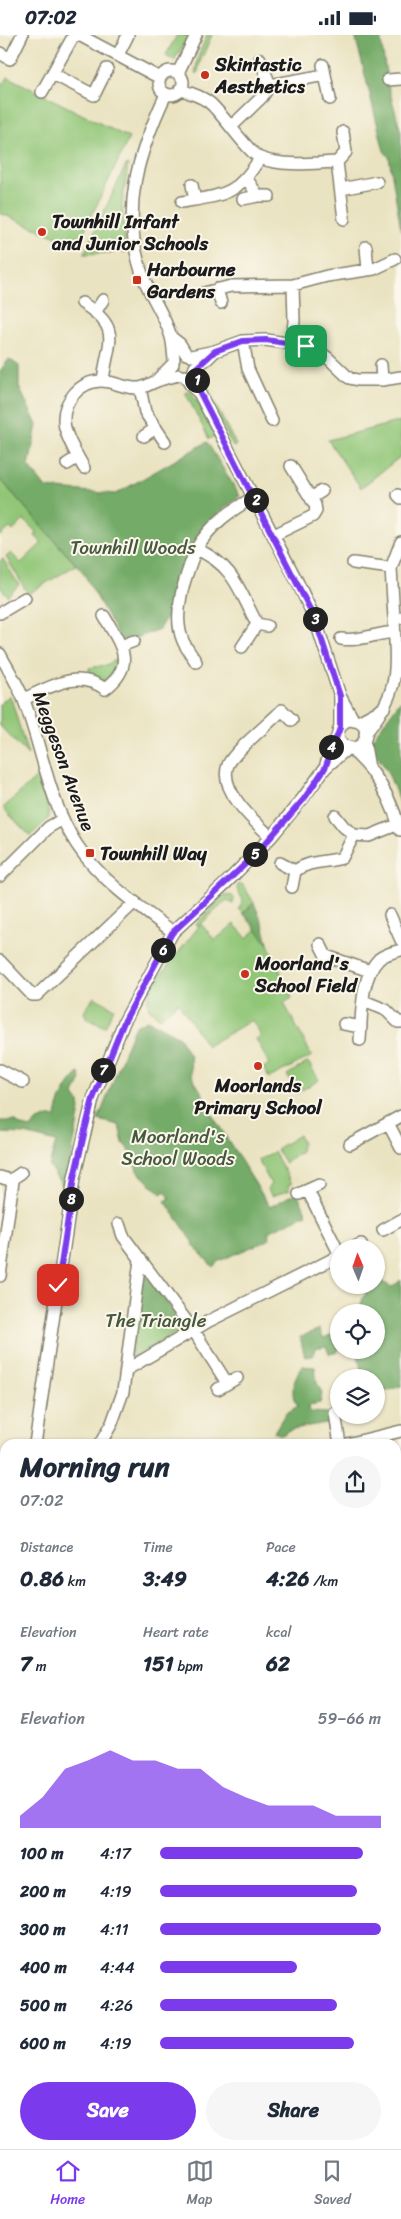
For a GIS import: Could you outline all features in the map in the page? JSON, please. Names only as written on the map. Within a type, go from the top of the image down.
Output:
[{"type":"street","points":[[0,53],[10,59],[22,35]]},
{"type":"street","points":[[42,92],[74,35]]},
{"type":"street","points":[[79,35],[160,78]]},
{"type":"street","points":[[118,55],[128,35]]},
{"type":"street","points":[[178,73],[196,35]]},
{"type":"street","points":[[260,59],[270,85]]},
{"type":"street","points":[[53,74],[94,95],[107,69]]},
{"type":"street","points":[[232,126],[262,97],[270,85],[324,70],[330,99]]},
{"type":"street","points":[[168,71],[178,73],[183,83],[180,89],[174,94],[166,93],[159,85],[160,78],[168,71]]},
{"type":"street","points":[[388,80],[401,79]]},
{"type":"street","points":[[180,89],[204,99],[232,126],[251,151],[260,158],[286,164],[336,162],[346,152],[343,131]]},
{"type":"street","points":[[166,93],[140,155],[134,178],[132,220],[137,257],[142,274],[171,337],[175,370],[189,366]]},
{"type":"street","points":[[182,202],[232,191],[247,179],[260,158]]},
{"type":"street","points":[[336,162],[344,219]]},
{"type":"street","points":[[243,199],[264,196],[247,179]]},
{"type":"street","points":[[341,189],[377,182]]},
{"type":"street","points":[[192,185],[195,200]]},
{"type":"street","points":[[362,275],[366,247]]},
{"type":"street","points":[[204,293],[231,286],[292,285],[328,276],[362,275],[395,259]]},
{"type":"street","points":[[292,285],[294,321],[292,344]]},
{"type":"street","points":[[217,289],[221,303]]},
{"type":"street","points":[[96,311],[103,300]]},
{"type":"street","points":[[82,303],[96,311],[106,323],[111,337],[111,345],[104,364],[103,381]]},
{"type":"street","points":[[171,337],[180,344],[200,393],[274,535],[315,619],[340,696],[356,721],[364,727],[369,767]]},
{"type":"street","points":[[84,468],[64,429],[65,408],[70,399],[85,385],[103,381],[140,388],[189,366],[215,351],[243,341],[261,340],[306,346],[322,353],[349,378],[367,381],[401,377]]},
{"type":"street","points":[[243,341],[248,369],[272,421]]},
{"type":"street","points":[[156,381],[179,355],[189,366]]},
{"type":"street","points":[[381,365],[382,380]]},
{"type":"street","points":[[140,388],[145,412],[165,442]]},
{"type":"street","points":[[144,436],[156,428]]},
{"type":"street","points":[[67,464],[78,457]]},
{"type":"street","points":[[274,535],[312,516],[316,511],[315,505],[291,466]]},
{"type":"street","points":[[311,498],[322,491]]},
{"type":"street","points":[[196,661],[183,642],[179,628],[179,611],[187,572],[196,549],[206,533],[219,519],[254,497]]},
{"type":"street","points":[[36,1439],[74,1178],[90,1108],[105,1067],[124,1022],[172,933],[226,883],[271,837],[304,799],[325,768],[350,748],[359,746],[394,691],[396,669],[395,632],[398,618],[391,568],[401,542]]},
{"type":"street","points":[[196,549],[213,556],[230,573],[262,625],[242,647]]},
{"type":"street","points":[[353,563],[391,568]]},
{"type":"street","points":[[0,613],[25,598]]},
{"type":"street","points":[[24,699],[48,687],[82,679],[96,681],[105,689],[116,681],[122,671],[124,660],[122,647],[104,616]]},
{"type":"street","points":[[341,639],[356,641],[379,633],[395,632]]},
{"type":"street","points":[[122,647],[134,641]]},
{"type":"street","name":"Meggeson Avenue","points":[[0,654],[24,699],[63,819],[77,845],[91,864],[172,933]]},
{"type":"street","points":[[335,816],[354,835],[369,836],[400,828],[390,800],[369,767],[359,760],[350,748],[342,743],[339,732],[340,696]]},
{"type":"street","points":[[271,837],[250,817],[239,803],[227,780],[227,771],[233,758],[286,706],[292,720]]},
{"type":"street","points":[[325,768],[331,747],[346,722],[356,721],[384,708]]},
{"type":"street","points":[[0,876],[49,827],[63,819]]},
{"type":"street","points":[[295,871],[312,862],[329,862],[342,858],[354,835]]},
{"type":"street","points":[[280,863],[295,871]]},
{"type":"street","points":[[292,887],[295,871]]},
{"type":"street","points":[[0,961],[32,995],[37,995],[134,902]]},
{"type":"street","points":[[390,915],[401,940]]},
{"type":"street","points":[[320,944],[326,955],[370,971]]},
{"type":"street","points":[[360,1040],[365,987],[370,971],[379,959],[401,950]]},
{"type":"street","points":[[364,1001],[386,1010],[397,1024]]},
{"type":"street","points":[[344,1024],[361,1027]]},
{"type":"street","points":[[0,1070],[23,1082]]},
{"type":"street","points":[[350,1144],[367,1139],[401,1116]]},
{"type":"street","points":[[388,1123],[401,1148]]},
{"type":"street","points":[[0,1276],[13,1181],[21,1173]]},
{"type":"street","points":[[0,1177],[13,1181]]},
{"type":"street","points":[[319,1185],[303,1192],[330,1239]]},
{"type":"street","points":[[383,1230],[401,1219]]},
{"type":"street","points":[[119,1224],[121,1233],[194,1331],[227,1383]]},
{"type":"street","points":[[126,1370],[209,1321],[330,1259]]},
{"type":"street","points":[[103,1439],[118,1409],[126,1370],[140,1260]]},
{"type":"street","points":[[337,1424],[339,1439]]},
{"type":"street","points":[[368,1439],[401,1431]]},
{"type":"green space","points":[[177,35],[191,35],[174,60],[166,55]]},
{"type":"green space","points":[[207,35],[212,35],[200,62],[198,72],[195,74],[198,57]]},
{"type":"green space","points":[[355,35],[380,35],[388,85],[401,132],[401,230],[389,157],[384,151]]},
{"type":"green space","name":"Townhill Infant and Junior Schools","points":[[8,77],[129,138],[77,246],[0,213],[0,82],[4,84]]},
{"type":"green space","points":[[126,165],[128,165],[122,206],[126,252],[84,254]]},
{"type":"green space","name":"Townhill Woods","points":[[9,359],[19,366],[19,387],[37,425],[29,466],[46,488],[116,494],[207,442],[240,496],[215,516],[194,542],[174,605],[159,629],[129,641],[120,639],[83,572],[0,479],[0,371]]},
{"type":"green space","points":[[204,382],[206,382],[236,445],[233,447],[210,401]]},
{"type":"green space","points":[[190,390],[218,435],[209,439],[185,392]]},
{"type":"green space","points":[[401,421],[401,456],[361,488],[328,440]]},
{"type":"green space","points":[[0,479],[76,565],[28,594],[6,557],[11,553],[21,563],[42,543],[35,536],[37,533],[24,520],[13,531],[10,528],[0,536]]},
{"type":"green space","points":[[3,559],[19,585],[8,596],[0,587],[0,561]]},
{"type":"green space","points":[[118,659],[119,667],[105,682],[90,674],[89,668],[106,665]]},
{"type":"green space","points":[[10,695],[28,755],[0,726],[0,704]]},
{"type":"green space","points":[[401,700],[401,809],[393,785],[382,762],[371,750],[372,739]]},
{"type":"green space","points":[[38,776],[48,807],[49,818],[30,836],[3,808]]},
{"type":"green space","points":[[238,884],[243,885],[254,903],[243,913],[239,909],[243,900],[237,889]]},
{"type":"green space","points":[[224,895],[231,895],[234,898],[233,904],[227,900],[201,924],[215,940],[234,924],[247,938],[257,929],[268,944],[292,998],[284,1003],[312,1056],[269,1078],[263,1068],[269,1064],[256,1039],[261,1036],[252,1020],[207,1046],[178,1002],[160,1018],[149,1009],[147,1000],[152,986],[200,925],[195,925]]},
{"type":"green space","points":[[254,903],[263,924],[268,944],[243,913]]},
{"type":"green space","points":[[94,997],[114,1008],[105,1027],[87,1019],[84,1012]]},
{"type":"green space","name":"Moorland's School Woods","points":[[147,1020],[179,1037],[190,1056],[191,1075],[208,1103],[206,1105],[270,1207],[297,1192],[307,1214],[268,1232],[270,1239],[219,1261],[213,1267],[193,1245],[194,1243],[165,1201],[170,1198],[165,1191],[161,1194],[137,1171],[133,1155],[123,1143],[119,1125],[98,1120],[134,1027]]},
{"type":"green space","points":[[308,1062],[319,1080],[297,1093],[287,1075]]},
{"type":"green space","points":[[79,1073],[81,1079],[74,1095],[79,1102],[80,1110],[68,1175],[70,1181],[66,1185],[61,1184],[49,1166],[56,1142],[25,1134],[0,1133],[0,1121],[15,1121],[21,1126],[32,1128],[36,1122],[48,1117],[56,1117],[58,1105],[64,1093]]},
{"type":"green space","points":[[299,1135],[302,1142],[301,1152],[285,1163],[276,1149]]},
{"type":"green space","points":[[274,1152],[292,1184],[288,1185],[290,1190],[272,1196],[267,1189],[271,1184],[258,1160]]},
{"type":"green space","name":"The Triangle","points":[[142,1270],[186,1327],[131,1358]]},
{"type":"green space","points":[[142,1270],[177,1315],[161,1323],[136,1320]]},
{"type":"green space","points":[[401,1280],[401,1386],[385,1392],[385,1369],[361,1369],[359,1359],[385,1359],[385,1304],[361,1304],[365,1294],[385,1294],[385,1284],[392,1287]]},
{"type":"green space","points":[[320,1329],[323,1338],[330,1335],[330,1354],[326,1346],[315,1348],[313,1356],[305,1357],[300,1337]]},
{"type":"green space","points":[[302,1366],[315,1367],[317,1383],[322,1393],[320,1403],[309,1405],[310,1412],[329,1413],[330,1422],[292,1429],[282,1435],[274,1432],[285,1414],[298,1406],[293,1397],[297,1375]]},
{"type":"place","name":"Skintastic Aesthetics","points":[[205,75]]},
{"type":"place","name":"Townhill Infant and Junior Schools","points":[[42,232]]},
{"type":"place","name":"Harbourne Gardens","points":[[137,280]]},
{"type":"place","name":"Townhill Way","points":[[90,853]]},
{"type":"place","name":"Moorland's School Field","points":[[245,974]]},
{"type":"place","name":"Moorlands Primary School","points":[[258,1066]]},
{"type":"route","points":[[58,1285],[74,1178],[85,1130],[93,1099],[124,1022],[172,933],[226,883],[271,837],[304,799],[325,768],[331,747],[340,728],[340,696],[315,619],[200,393],[194,370],[195,367],[215,351],[243,341],[266,340],[306,346]]}]
